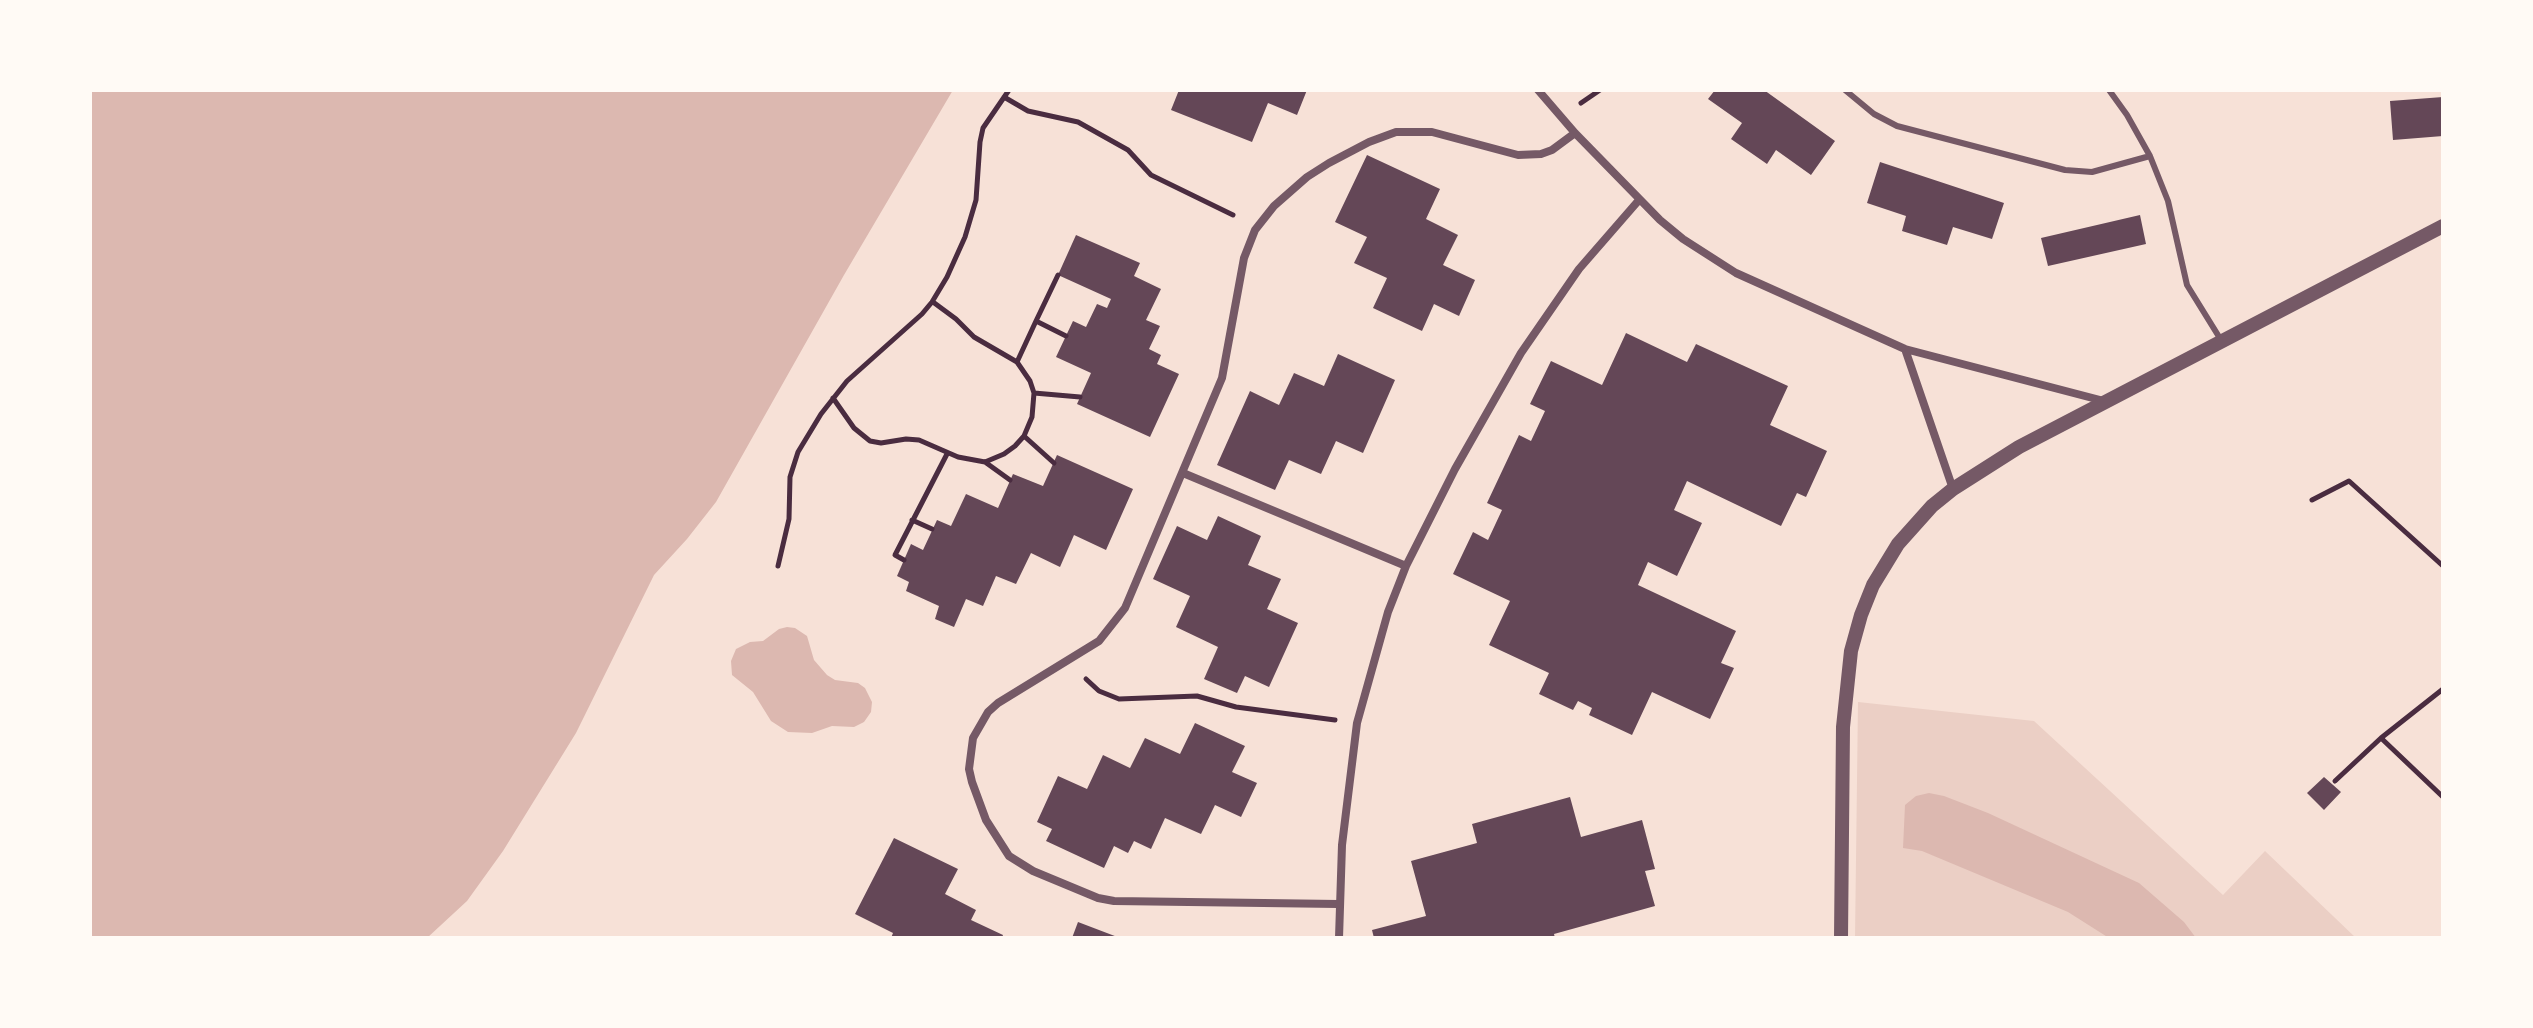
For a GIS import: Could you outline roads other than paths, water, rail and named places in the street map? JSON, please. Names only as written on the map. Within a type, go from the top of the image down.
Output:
[{"type":"street","points":[[1538,90],[1639,200],[1683,239],[1736,273],[1905,349],[2105,401]]},
{"type":"street","points":[[1338,904],[1114,901],[1098,898],[1033,871],[1009,856],[992,833],[975,795],[969,769],[973,738],[988,712],[998,703],[1099,641],[1125,608],[1222,378],[1240,272],[1255,230],[1274,206],[1307,177],[1350,151],[1396,132],[1432,132],[1518,155],[1552,150],[1575,133]]},
{"type":"street","points":[[1339,938],[1338,904],[1357,723],[1388,612],[1406,566],[1455,469],[1521,353],[1579,269],[1639,200]]},
{"type":"street","points":[[1841,938],[1843,727],[1851,651],[1861,615],[1885,563],[1915,524],[1953,489],[2019,447],[2443,226]]},
{"type":"street","points":[[1905,349],[1953,489]]},
{"type":"street","points":[[1183,473],[1406,566]]},
{"type":"lane","points":[[1845,90],[1874,114],[1897,126],[2065,170],[2105,170],[2150,156]]},
{"type":"lane","points":[[2109,90],[2150,156],[2168,201],[2187,285],[2221,340]]}]
